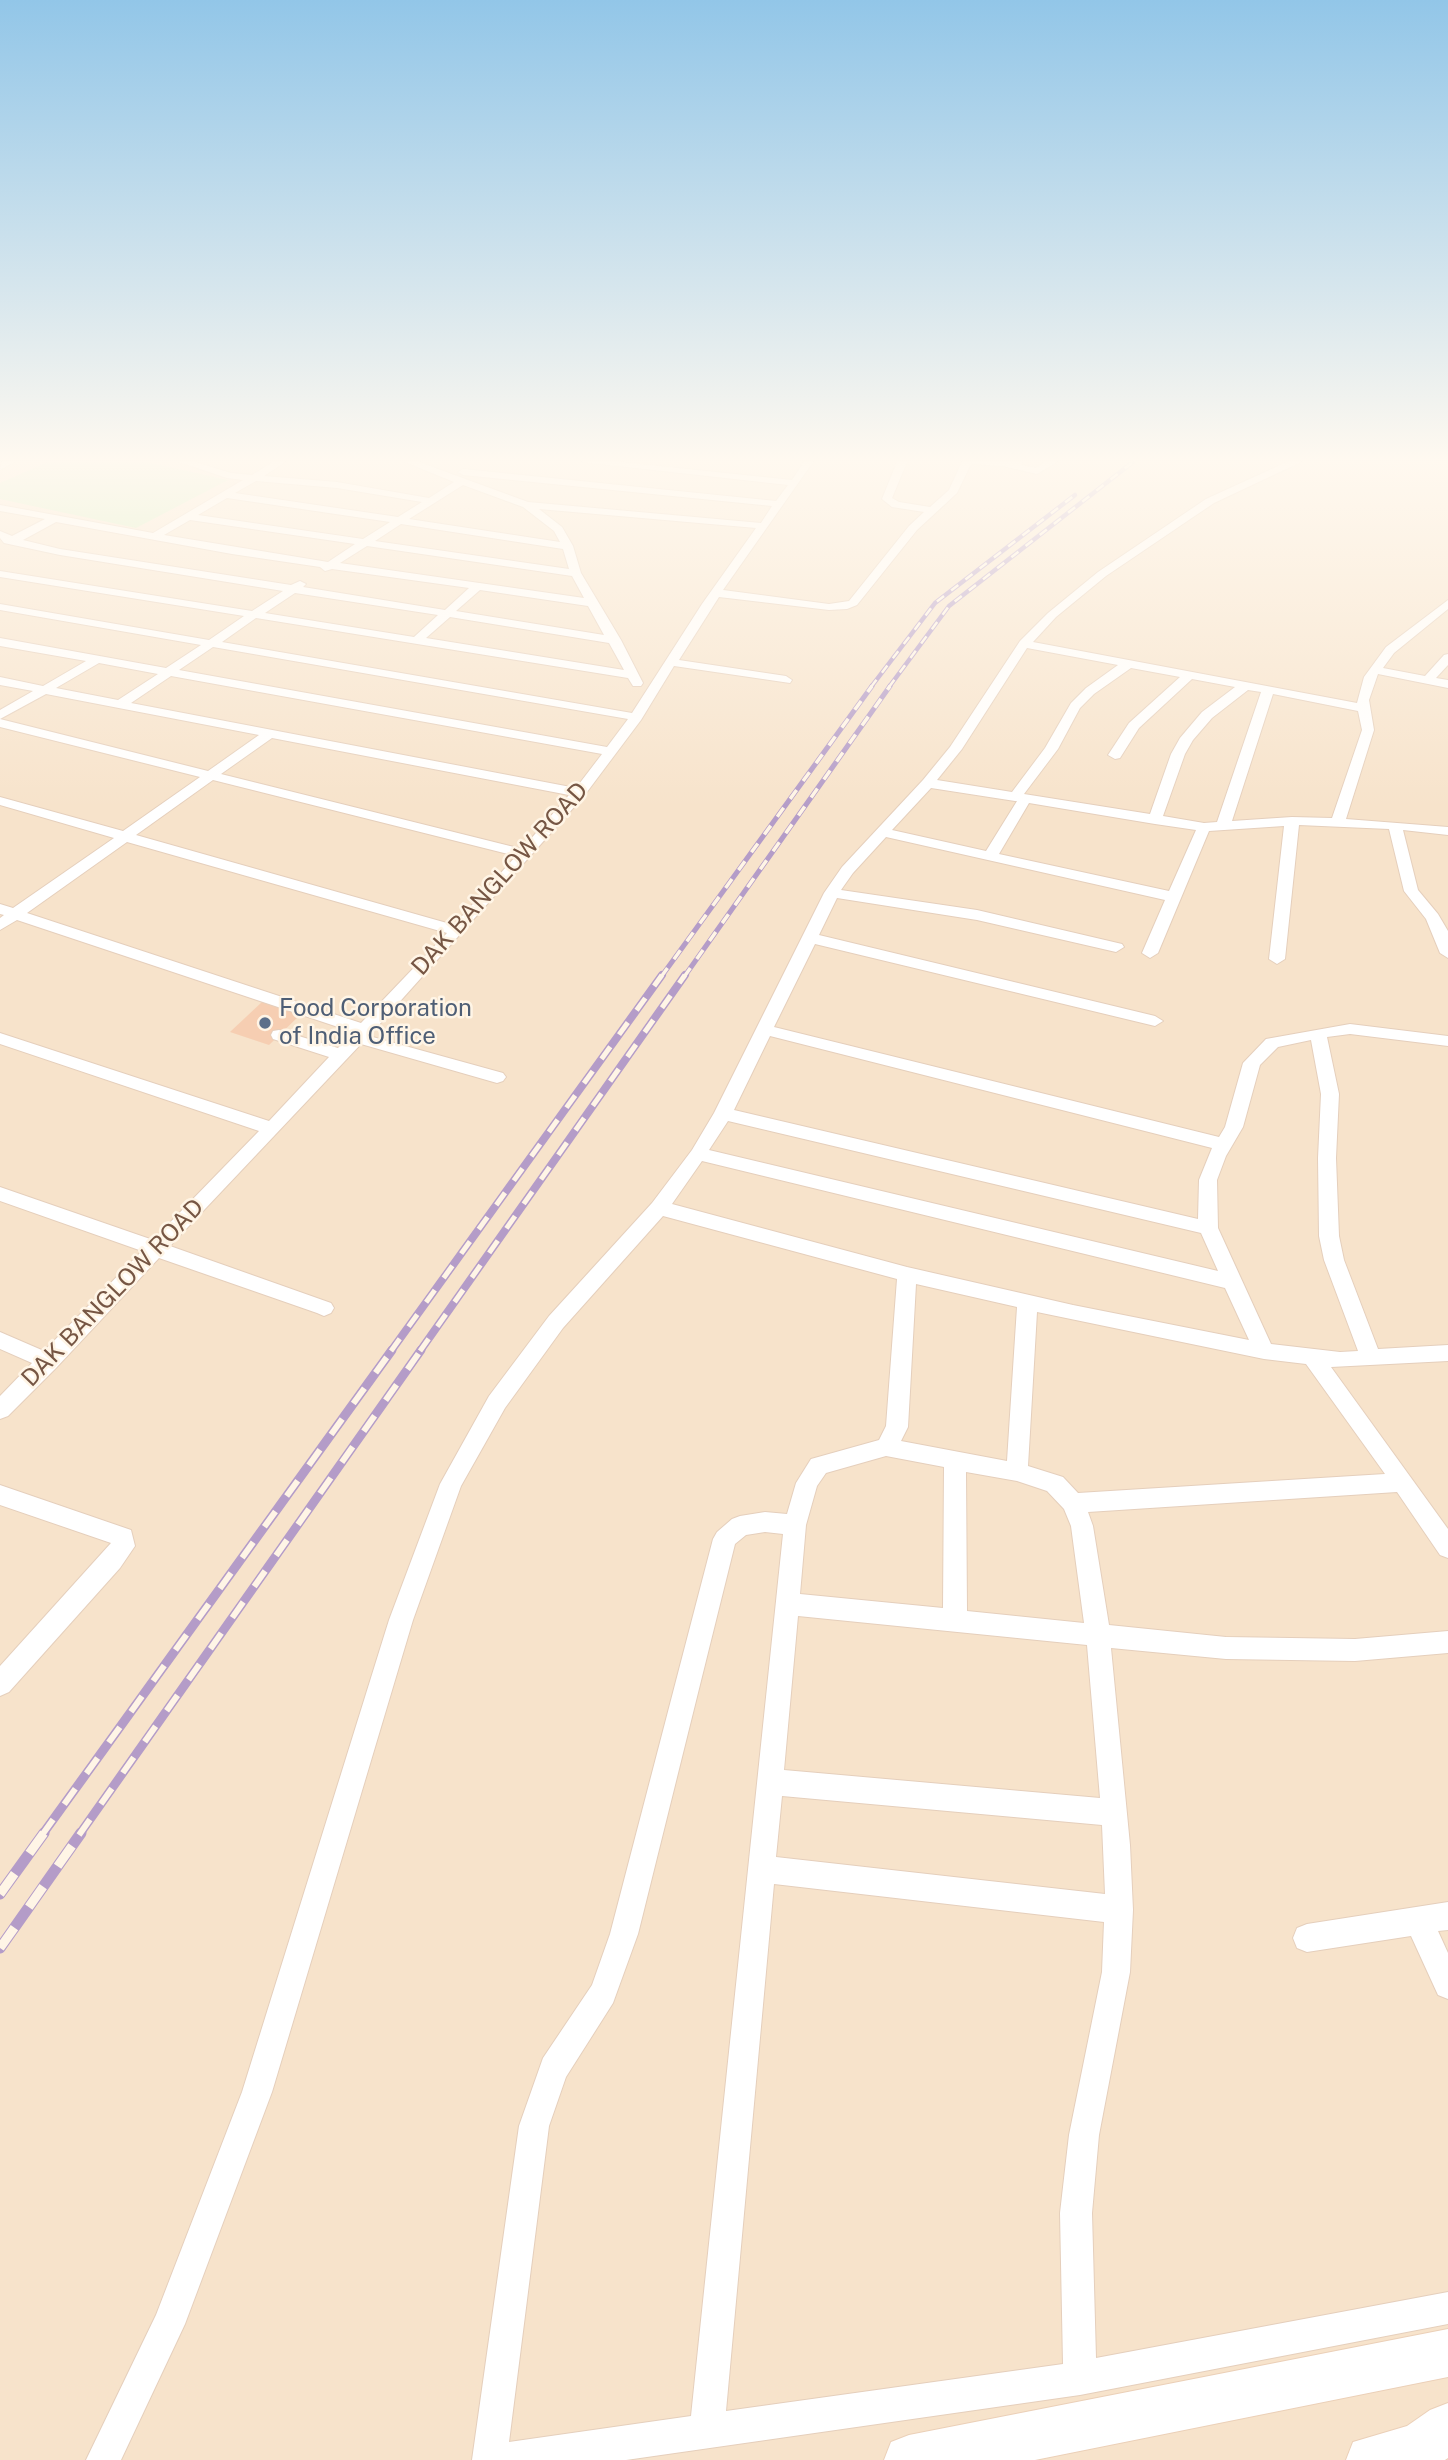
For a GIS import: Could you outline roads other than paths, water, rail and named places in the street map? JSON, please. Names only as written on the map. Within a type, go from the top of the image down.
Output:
[{"type":"main road","points":[[909,2460],[1442,2354]]},
{"type":"main road","points":[[1371,2460],[1417,2449],[1448,2428]]},
{"type":"street","points":[[13,577],[125,601],[254,615],[632,675]]},
{"type":"street","points":[[95,623],[164,577]]},
{"type":"street","points":[[220,577],[615,640]]},
{"type":"street","points":[[413,577],[593,603]]},
{"type":"street","points":[[578,577],[632,675],[648,698]]},
{"type":"street","name":"DAK BANGLOW ROAD","points":[[0,1410],[272,1129],[526,854],[579,793],[636,717],[728,577]]},
{"type":"street","points":[[717,593],[843,607],[853,603],[873,577]]},
{"type":"street","points":[[103,2460],[169,2324],[257,2092],[401,1620],[451,1484],[504,1392],[556,1322],[659,1208],[698,1154],[723,1114],[832,893],[847,870],[955,749],[1024,644],[1052,615],[1100,577]]},
{"type":"street","points":[[121,704],[306,580]]},
{"type":"street","points":[[416,641],[478,586]]},
{"type":"street","points":[[1339,822],[1368,730],[1364,691],[1390,650],[1448,603]]},
{"type":"street","points":[[350,630],[383,604]]},
{"type":"street","points":[[0,607],[636,717]]},
{"type":"street","points":[[0,642],[608,751]]},
{"type":"street","points":[[1024,644],[1365,708]]},
{"type":"street","points":[[1428,680],[1448,658]]},
{"type":"street","points":[[0,715],[98,659]]},
{"type":"street","points":[[671,662],[786,680]]},
{"type":"street","points":[[990,857],[1020,798],[1052,749],[1075,706],[1090,691],[1128,664]]},
{"type":"street","points":[[1375,670],[1448,684]]},
{"type":"street","points":[[1115,755],[1134,726],[1189,675]]},
{"type":"street","points":[[3,683],[579,793]]},
{"type":"street","points":[[1155,820],[1178,754],[1187,738],[1207,715],[1245,686]]},
{"type":"street","points":[[1223,826],[1268,690]]},
{"type":"street","points":[[0,723],[526,854]]},
{"type":"street","points":[[0,925],[269,734]]},
{"type":"street","points":[[928,782],[1204,827],[1292,821],[1395,825],[1448,831]]},
{"type":"street","points":[[0,802],[457,931]]},
{"type":"street","points":[[1277,959],[1292,821]]},
{"type":"street","points":[[1395,825],[1411,891],[1433,917],[1448,953]]},
{"type":"street","points":[[1150,953],[1204,827]]},
{"type":"street","points":[[882,832],[1174,897]]},
{"type":"street","points":[[832,893],[977,915],[1116,947]]},
{"type":"street","points":[[0,909],[360,1034],[497,1077]]},
{"type":"street","points":[[810,938],[1155,1021]]},
{"type":"street","points":[[1264,1351],[1208,1228],[1208,1180],[1234,1127],[1252,1063],[1272,1043],[1318,1032],[1350,1029],[1447,1043],[1448,1021]]},
{"type":"street","points":[[766,1030],[1224,1145]]},
{"type":"street","points":[[1318,1032],[1330,1094],[1326,1170],[1329,1236],[1334,1260],[1371,1358]]},
{"type":"street","points":[[279,1035],[341,1055]]},
{"type":"street","points":[[0,1038],[272,1129]]},
{"type":"street","points":[[723,1114],[1208,1228]]},
{"type":"street","points":[[698,1154],[1232,1282]]},
{"type":"street","points":[[0,1194],[324,1308]]},
{"type":"street","points":[[659,1208],[906,1274],[1264,1351],[1340,1360],[1448,1353]]},
{"type":"street","points":[[886,1447],[897,1426],[906,1274]]},
{"type":"street","points":[[1017,1472],[1027,1302]]},
{"type":"street","points":[[0,1340],[49,1362]]},
{"type":"street","points":[[1312,1357],[1448,1548]]},
{"type":"street","points":[[707,2431],[795,1525],[807,1483],[819,1466],[886,1447],[1017,1472],[1055,1484],[1073,1503],[1082,1526],[1098,1634],[1114,1813],[1119,1910],[1116,1972],[1084,2135],[1076,2213],[1080,2378]]},
{"type":"street","points":[[955,1461],[955,1620]]},
{"type":"street","points":[[1073,1503],[1403,1482]]},
{"type":"street","points":[[0,1495],[122,1536],[122,1546],[112,1561],[0,1684]]},
{"type":"street","points":[[489,2460],[534,2126],[554,2069],[603,1993],[624,1934],[725,1539],[740,1526],[765,1522],[795,1525]]},
{"type":"street","points":[[788,1604],[1226,1648],[1354,1650],[1448,1643]]},
{"type":"street","points":[[771,1782],[1114,1813]]},
{"type":"street","points":[[762,1869],[1119,1910]]},
{"type":"street","points":[[1307,1938],[1448,1916]]},
{"type":"street","points":[[1419,1921],[1448,1985]]},
{"type":"street","points":[[505,2460],[1080,2378],[1448,2308]]},
{"type":"railway","points":[[871,687],[935,603],[969,577]]},
{"type":"railway","points":[[889,687],[949,606],[986,577]]},
{"type":"railway","points":[[661,977],[872,686]]},
{"type":"railway","points":[[684,977],[890,686]]},
{"type":"railway","points":[[391,1351],[662,975]]},
{"type":"railway","points":[[420,1351],[685,975]]},
{"type":"railway","points":[[42,1835],[392,1350]]},
{"type":"railway","points":[[79,1835],[421,1350]]},
{"type":"railway","points":[[0,1894],[44,1833]]},
{"type":"railway","points":[[0,1948],[81,1833]]},
{"type":"place","name":"Food Corporation of India Office","points":[[265,1023]]}]
